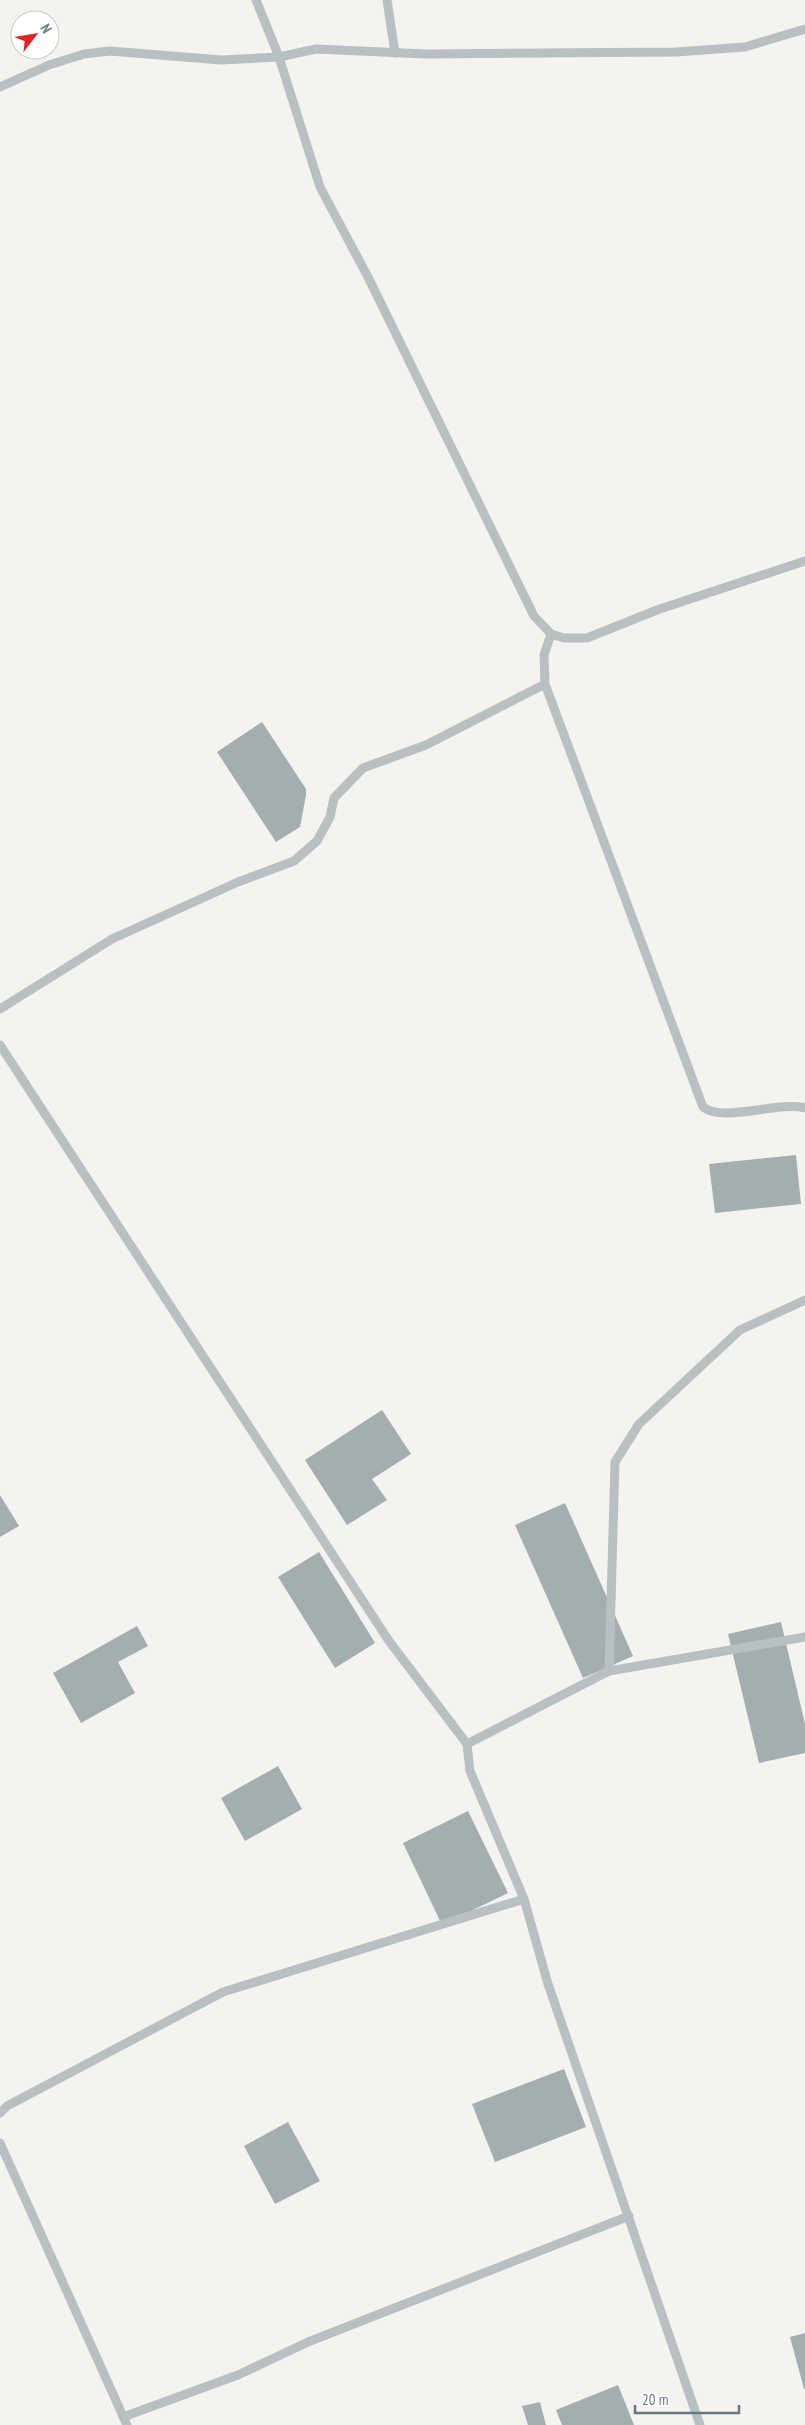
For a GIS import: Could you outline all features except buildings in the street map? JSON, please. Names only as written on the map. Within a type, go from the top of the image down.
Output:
[{"type":"street","points":[[256,0],[279,57],[320,187],[368,277],[534,616],[551,634],[564,638],[587,638],[657,610],[805,561]]},
{"type":"street","points":[[388,0],[395,53]]},
{"type":"street","points":[[0,87],[49,65],[93,53],[110,51],[221,60],[279,57],[316,49],[395,53],[676,52],[746,47],[805,29]]},
{"type":"street","points":[[551,634],[544,655],[545,684],[703,1107],[711,1112],[746,1111],[794,1105],[805,1108]]},
{"type":"street","points":[[0,1009],[112,940],[238,882],[294,861],[317,841],[330,817],[334,798],[363,768],[426,745],[545,684]]},
{"type":"street","points":[[0,1045],[389,1641],[467,1744],[470,1771],[524,1899],[548,1984],[700,2425]]},
{"type":"street","points":[[608,1671],[615,1462],[638,1424],[740,1330],[805,1300]]},
{"type":"street","points":[[467,1744],[608,1671],[804,1639]]},
{"type":"street","points":[[0,2113],[7,2106],[223,1992],[524,1899]]},
{"type":"street","points":[[0,2143],[125,2421],[238,2374],[308,2342],[629,2216]]}]
